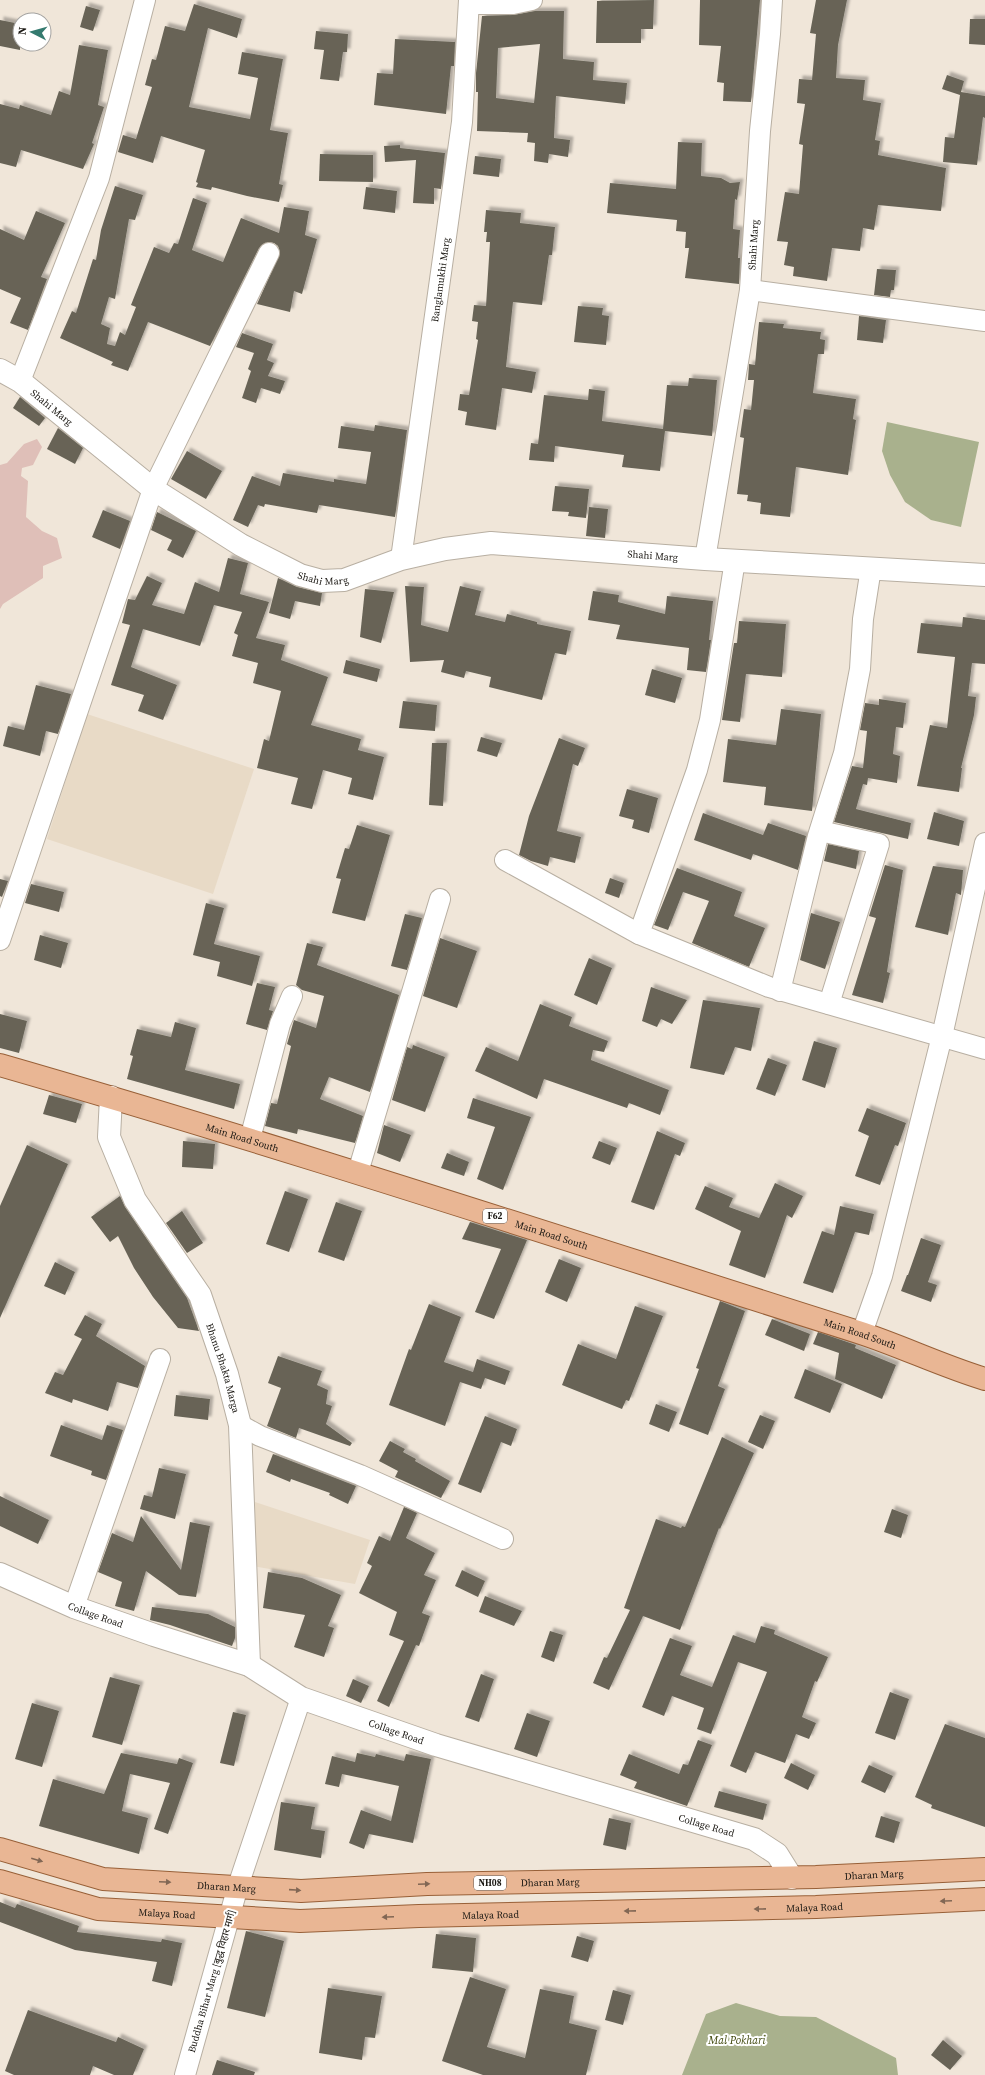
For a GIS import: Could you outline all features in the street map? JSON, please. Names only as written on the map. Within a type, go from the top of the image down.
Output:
[{"type":"main road","name":"Main Road South","points":[[0,1065],[358,1172],[862,1333],[985,1380]]},
{"type":"main road","name":"Dharan Marg","points":[[0,1849],[103,1879],[308,1891],[427,1884],[792,1878],[985,1868]]},
{"type":"main road","name":"Malaya Road","points":[[0,1881],[98,1909],[300,1921],[419,1916],[816,1908],[985,1899]]},
{"type":"street","points":[[20,381],[99,178],[145,0]]},
{"type":"street","points":[[470,2],[513,4],[532,0]]},
{"type":"street","name":"Shahi Marg","points":[[705,558],[750,290],[760,131],[772,0]]},
{"type":"street","name":"Banglamukhi Marg","points":[[401,559],[462,122],[470,2]]},
{"type":"street","points":[[0,940],[154,489],[269,253]]},
{"type":"street","points":[[750,290],[985,321]]},
{"type":"street","name":"Shahi Marg","points":[[0,370],[20,381],[154,489],[241,545],[300,575],[322,581],[344,580],[401,559],[445,549],[491,543],[985,575]]},
{"type":"street","points":[[639,934],[698,770],[710,720],[735,560]]},
{"type":"street","points":[[780,991],[820,831],[844,753],[860,669],[863,619],[871,568]]},
{"type":"street","points":[[820,831],[879,844],[829,1004]]},
{"type":"street","points":[[862,1333],[882,1276],[942,1036],[985,843]]},
{"type":"street","points":[[505,860],[639,934],[780,991],[985,1049]]},
{"type":"street","points":[[358,1172],[440,899]]},
{"type":"street","points":[[250,1139],[280,1024],[292,996]]},
{"type":"street","name":"Bhanu Bhakta Marga","points":[[111,1097],[109,1137],[136,1200],[200,1295],[227,1374],[240,1425],[249,1665]]},
{"type":"street","points":[[74,1607],[160,1359]]},
{"type":"street","points":[[240,1425],[260,1436],[360,1475],[503,1539]]},
{"type":"street","name":"Collage Road","points":[[0,1574],[74,1607],[154,1636],[249,1665],[301,1698],[436,1745],[754,1839],[777,1854],[792,1878]]},
{"type":"street","name":"Buddha Bihar Marg [बुद्ध विहार मार्ग]","points":[[185,2075],[238,1886],[301,1698]]},
{"type":"shaded area","points":[[37,439],[42,447],[33,465],[22,468],[21,476],[28,481],[26,517],[42,531],[57,538],[62,558],[43,566],[43,578],[3,604],[0,609],[0,465],[7,463],[24,444]]},
{"type":"shaded area","points":[[87,714],[254,769],[213,894],[47,839]]},
{"type":"shaded area","points":[[255,1502],[370,1540],[355,1584],[253,1566],[253,1522]]},
{"type":"water","points":[[887,422],[979,442],[961,527],[931,520],[905,502],[890,475],[882,451]]},
{"type":"water","name":"Mal Pokhari","points":[[736,2003],[780,2016],[816,2017],[896,2058],[898,2075],[682,2075],[706,2014]]},
{"type":"building","points":[[654,0],[653,29],[641,29],[641,43],[596,43],[597,1]]},
{"type":"building","points":[[700,0],[760,0],[751,102],[723,101],[724,83],[717,82],[721,46],[699,45]]},
{"type":"building","points":[[816,0],[847,0],[838,45],[836,78],[865,80],[863,100],[881,103],[875,140],[880,141],[878,155],[946,168],[941,211],[878,205],[874,230],[863,228],[860,251],[832,248],[827,281],[793,276],[794,267],[784,265],[788,242],[777,241],[785,192],[799,194],[803,145],[799,144],[805,104],[797,103],[799,79],[812,80],[816,34],[810,33]]},
{"type":"building","points":[[194,4],[242,19],[237,38],[208,28],[189,107],[250,119],[258,78],[238,74],[242,52],[283,59],[270,130],[288,133],[279,184],[283,185],[279,202],[212,187],[211,190],[196,187],[205,150],[161,136],[153,163],[118,152],[123,135],[136,139],[152,87],[145,85],[152,59],[156,60],[165,26],[185,31]]},
{"type":"building","points":[[86,6],[100,10],[93,31],[80,27]]},
{"type":"building","points":[[535,11],[564,11],[563,59],[594,62],[593,80],[627,83],[625,104],[556,96],[554,138],[570,140],[568,157],[549,154],[548,163],[534,161],[535,143],[527,142],[528,133],[477,131],[478,92],[476,92],[476,73],[482,16],[513,15]],"holes":[[[540,44],[534,103],[496,98],[498,48]]]},
{"type":"building","points":[[970,19],[985,19],[985,45],[969,44]]},
{"type":"building","points":[[0,20],[12,22],[12,48],[0,46]]},
{"type":"building","points":[[316,31],[348,34],[347,52],[343,52],[339,81],[320,79],[324,50],[314,49]]},
{"type":"building","points":[[395,39],[455,42],[454,66],[451,66],[446,114],[374,105],[377,73],[393,74]]},
{"type":"building","points":[[79,45],[108,50],[98,105],[104,107],[92,143],[94,144],[83,169],[21,150],[16,167],[0,163],[0,104],[19,109],[20,105],[51,115],[59,91],[70,95]]},
{"type":"building","points":[[947,75],[964,81],[961,92],[985,96],[985,118],[983,117],[977,165],[943,162],[945,137],[954,138],[960,95],[942,89]]},
{"type":"building","points":[[678,142],[702,143],[701,176],[721,178],[730,183],[740,182],[737,200],[735,199],[733,229],[740,230],[738,258],[740,258],[739,284],[685,278],[689,248],[685,248],[686,232],[676,231],[677,220],[607,213],[610,183],[676,189]]},
{"type":"building","points":[[400,145],[400,148],[445,153],[441,189],[434,188],[434,204],[413,203],[416,160],[385,162],[384,146]]},
{"type":"building","points":[[320,154],[373,155],[373,182],[319,181]]},
{"type":"building","points":[[475,156],[501,159],[499,177],[473,174]]},
{"type":"building","points":[[115,186],[143,195],[135,220],[129,219],[115,299],[109,297],[101,324],[110,328],[107,344],[115,346],[120,332],[125,335],[136,307],[131,305],[154,247],[169,253],[174,243],[178,244],[193,198],[207,203],[192,250],[223,262],[241,218],[279,233],[284,207],[309,211],[305,235],[317,239],[302,294],[294,291],[290,312],[257,304],[280,253],[278,246],[274,243],[268,242],[259,248],[210,346],[148,322],[128,371],[111,365],[113,362],[60,338],[72,311],[76,313],[93,259],[96,260],[101,230]]},
{"type":"building","points":[[366,187],[397,191],[395,213],[363,209]]},
{"type":"building","points":[[486,210],[521,213],[520,223],[555,227],[552,255],[549,255],[542,305],[513,302],[506,367],[536,372],[532,393],[502,388],[496,430],[465,425],[467,412],[458,410],[460,394],[469,395],[478,340],[476,339],[478,322],[472,321],[474,305],[486,306],[490,242],[486,242],[487,232],[484,232]]},
{"type":"building","points":[[36,211],[65,223],[41,277],[47,279],[28,330],[10,323],[21,298],[0,289],[0,229],[24,240]]},
{"type":"building","points":[[877,269],[896,270],[894,290],[891,290],[890,297],[874,295]]},
{"type":"building","points":[[578,306],[603,308],[602,315],[609,316],[606,345],[574,342]]},
{"type":"building","points":[[859,316],[886,320],[883,343],[857,340]]},
{"type":"building","points":[[759,322],[784,324],[783,328],[821,332],[820,339],[825,340],[824,354],[818,354],[813,393],[856,399],[853,419],[856,420],[848,475],[796,467],[790,517],[760,514],[761,503],[747,501],[748,495],[737,494],[744,438],[740,437],[744,409],[751,410],[754,380],[748,380],[749,364],[755,365]]},
{"type":"building","points":[[242,333],[273,344],[267,360],[274,363],[268,376],[285,381],[280,394],[261,388],[256,403],[242,398],[251,371],[248,369],[254,353],[236,347]]},
{"type":"building","points":[[689,378],[717,380],[712,436],[665,431],[660,471],[622,467],[624,455],[555,446],[554,462],[529,460],[531,443],[538,444],[544,395],[588,400],[589,389],[605,391],[602,421],[663,429],[667,385],[688,386]]},
{"type":"building","points":[[20,397],[45,418],[39,426],[13,408]]},
{"type":"building","points":[[375,425],[407,430],[395,517],[319,505],[317,513],[265,504],[264,507],[258,505],[248,527],[233,520],[252,476],[280,486],[283,473],[334,482],[334,479],[366,484],[371,452],[338,448],[341,426],[374,431]]},
{"type":"building","points":[[58,428],[83,448],[75,464],[47,449]]},
{"type":"building","points":[[187,451],[222,471],[206,499],[171,479]]},
{"type":"building","points":[[555,486],[589,489],[586,518],[568,516],[569,512],[552,511]]},
{"type":"building","points":[[589,507],[608,509],[605,538],[586,536]]},
{"type":"building","points":[[103,510],[130,521],[120,549],[92,537]]},
{"type":"building","points":[[157,512],[196,531],[183,558],[167,550],[172,540],[151,530]]},
{"type":"building","points":[[228,558],[248,563],[240,594],[269,602],[256,638],[285,645],[281,660],[328,677],[311,725],[361,739],[358,750],[384,757],[373,800],[348,794],[352,778],[323,770],[312,809],[291,804],[298,778],[257,768],[264,739],[269,741],[281,691],[253,683],[258,663],[232,656],[238,635],[234,633],[242,612],[214,605],[200,646],[143,629],[131,667],[177,685],[163,720],[138,711],[144,695],[111,685],[130,625],[122,623],[128,599],[135,600],[147,576],[162,583],[152,605],[184,614],[195,582],[219,592]]},
{"type":"building","points":[[278,578],[297,587],[322,593],[320,606],[295,601],[290,619],[269,613]]},
{"type":"building","points":[[405,586],[424,587],[421,625],[448,632],[460,586],[481,591],[475,615],[505,622],[507,614],[537,622],[537,624],[571,631],[566,655],[555,653],[542,700],[489,687],[491,677],[466,671],[464,678],[441,672],[444,660],[410,662]]},
{"type":"building","points":[[365,589],[394,592],[381,643],[360,637]]},
{"type":"building","points":[[593,591],[619,595],[618,602],[665,614],[667,596],[713,601],[709,640],[711,640],[706,672],[687,670],[689,648],[616,639],[620,625],[588,620]]},
{"type":"building","points":[[963,617],[985,620],[985,664],[972,663],[968,696],[976,697],[974,715],[961,768],[959,792],[917,786],[930,725],[947,728],[955,657],[917,653],[921,623],[962,627]]},
{"type":"building","points":[[739,621],[786,624],[782,677],[746,674],[740,722],[722,720],[734,643],[737,643]]},
{"type":"building","points":[[346,660],[380,669],[377,682],[343,673]]},
{"type":"building","points":[[652,669],[682,678],[675,703],[645,695]]},
{"type":"building","points":[[36,685],[71,694],[58,734],[46,731],[40,756],[3,746],[8,726],[24,730]]},
{"type":"building","points":[[879,699],[906,703],[903,728],[896,727],[893,754],[900,756],[897,783],[868,778],[867,785],[863,784],[856,809],[911,823],[908,839],[834,822],[852,766],[863,768],[867,731],[860,730],[865,703],[879,705]]},
{"type":"building","points":[[403,701],[437,705],[435,731],[399,728]]},
{"type":"building","points":[[781,709],[821,714],[812,811],[764,805],[766,787],[723,782],[728,739],[776,745]]},
{"type":"building","points":[[481,737],[502,743],[497,757],[477,751]]},
{"type":"building","points":[[559,738],[585,748],[578,766],[573,764],[557,831],[581,837],[575,863],[550,857],[548,866],[531,861],[519,855],[529,816]]},
{"type":"building","points":[[432,743],[447,743],[443,806],[429,805]]},
{"type":"building","points":[[627,789],[658,798],[649,833],[632,828],[634,820],[619,816]]},
{"type":"building","points":[[934,812],[964,821],[959,846],[927,839]]},
{"type":"building","points":[[703,813],[763,835],[768,823],[806,836],[798,870],[753,854],[751,860],[694,840]]},
{"type":"building","points":[[357,825],[390,835],[365,921],[332,913],[341,879],[336,878],[345,848],[349,849]]},
{"type":"building","points":[[828,844],[859,851],[856,869],[824,861]]},
{"type":"building","points":[[885,865],[903,870],[887,972],[890,973],[883,1003],[852,995],[876,918],[869,916]]},
{"type":"building","points":[[933,866],[963,870],[961,895],[956,893],[948,935],[915,927]]},
{"type":"building","points":[[677,868],[742,892],[734,916],[765,928],[749,967],[692,943],[709,901],[683,892],[668,930],[654,925]]},
{"type":"building","points":[[610,878],[624,883],[619,898],[605,893]]},
{"type":"building","points":[[0,879],[8,881],[2,897],[0,896]]},
{"type":"building","points":[[31,884],[64,892],[59,912],[25,903]]},
{"type":"building","points":[[206,903],[224,908],[214,944],[260,956],[252,986],[217,976],[220,962],[193,955]]},
{"type":"building","points":[[811,913],[840,922],[825,969],[800,960]]},
{"type":"building","points":[[405,914],[422,918],[407,970],[391,966]]},
{"type":"building","points":[[40,935],[68,943],[61,968],[34,960]]},
{"type":"building","points":[[440,938],[477,951],[457,1008],[423,996]]},
{"type":"building","points":[[307,943],[323,947],[317,965],[399,995],[370,1092],[329,1077],[320,1099],[363,1116],[355,1143],[298,1129],[297,1134],[265,1126],[271,1103],[277,1104],[291,1046],[287,1044],[294,1020],[316,1028],[324,996],[302,990],[296,985]]},
{"type":"building","points":[[589,958],[612,968],[597,1005],[574,995]]},
{"type":"building","points":[[257,983],[275,987],[269,1010],[273,1011],[267,1030],[246,1024]]},
{"type":"building","points":[[651,987],[687,1000],[672,1024],[661,1019],[657,1027],[642,1021]]},
{"type":"building","points":[[703,1000],[760,1008],[751,1051],[735,1047],[724,1075],[690,1068]]},
{"type":"building","points":[[540,1004],[572,1017],[569,1026],[608,1041],[604,1052],[593,1050],[591,1060],[669,1090],[660,1115],[629,1103],[627,1108],[544,1079],[537,1099],[475,1071],[486,1047],[518,1061]]},
{"type":"building","points":[[0,1014],[27,1021],[19,1053],[0,1048]]},
{"type":"building","points":[[175,1022],[196,1028],[185,1070],[240,1084],[234,1109],[127,1079],[133,1056],[130,1055],[137,1029],[171,1037]]},
{"type":"building","points":[[814,1041],[837,1048],[825,1088],[802,1080]]},
{"type":"building","points":[[413,1045],[445,1057],[425,1112],[392,1100],[407,1047],[412,1049]]},
{"type":"building","points":[[768,1058],[787,1065],[775,1096],[756,1089]]},
{"type":"building","points":[[49,1095],[82,1104],[76,1123],[43,1114]]},
{"type":"building","points":[[473,1098],[531,1117],[503,1190],[477,1179],[495,1127],[467,1118]]},
{"type":"building","points":[[867,1108],[906,1123],[898,1146],[895,1145],[880,1185],[855,1176],[869,1136],[858,1131]]},
{"type":"building","points":[[384,1125],[411,1135],[400,1162],[377,1153]]},
{"type":"building","points":[[657,1131],[685,1143],[680,1156],[675,1154],[654,1210],[631,1202]]},
{"type":"building","points":[[183,1141],[215,1144],[213,1169],[182,1167]]},
{"type":"building","points":[[599,1141],[617,1148],[610,1165],[592,1158]]},
{"type":"building","points":[[27,1145],[68,1164],[0,1318],[0,1206]]},
{"type":"building","points":[[447,1153],[469,1162],[464,1176],[441,1168]]},
{"type":"building","points":[[775,1183],[803,1196],[792,1218],[787,1215],[765,1278],[729,1265],[741,1231],[695,1209],[705,1186],[733,1198],[729,1207],[759,1218]]},
{"type":"building","points":[[285,1191],[308,1199],[289,1252],[266,1244]]},
{"type":"building","points":[[120,1196],[125,1207],[187,1298],[199,1331],[178,1328],[153,1297],[134,1268],[118,1236],[110,1242],[91,1217]]},
{"type":"building","points":[[336,1202],[362,1211],[344,1261],[318,1252]]},
{"type":"building","points":[[840,1206],[874,1214],[869,1235],[855,1232],[833,1293],[803,1283],[822,1231],[834,1235]]},
{"type":"building","points":[[182,1211],[203,1243],[187,1253],[166,1223]]},
{"type":"building","points":[[470,1222],[527,1240],[494,1319],[475,1312],[501,1249],[462,1239]]},
{"type":"building","points":[[921,1238],[941,1245],[928,1282],[937,1285],[931,1302],[901,1291]]},
{"type":"building","points":[[559,1259],[581,1268],[567,1302],[545,1292]]},
{"type":"building","points":[[55,1262],[75,1272],[65,1295],[44,1286]]},
{"type":"building","points":[[720,1301],[745,1311],[718,1386],[725,1389],[708,1435],[679,1424],[699,1369],[696,1368]]},
{"type":"building","points":[[429,1304],[461,1317],[444,1362],[473,1372],[477,1359],[510,1371],[505,1385],[485,1378],[481,1389],[460,1382],[445,1426],[389,1405],[409,1349],[411,1350]]},
{"type":"building","points":[[635,1306],[663,1316],[629,1401],[626,1400],[622,1409],[562,1385],[578,1344],[616,1359]]},
{"type":"building","points":[[85,1315],[102,1324],[96,1336],[145,1366],[138,1388],[117,1382],[108,1411],[73,1399],[72,1403],[45,1393],[55,1372],[63,1375],[82,1339],[74,1335]]},
{"type":"building","points":[[772,1319],[810,1334],[804,1351],[765,1335]]},
{"type":"building","points":[[818,1332],[856,1345],[855,1348],[896,1365],[882,1399],[835,1379],[839,1353],[813,1344]]},
{"type":"building","points":[[278,1356],[322,1371],[317,1385],[328,1390],[326,1404],[332,1406],[326,1424],[352,1443],[350,1446],[299,1428],[296,1438],[267,1426],[281,1388],[268,1383]]},
{"type":"building","points":[[805,1369],[842,1384],[830,1413],[794,1398]]},
{"type":"building","points":[[176,1395],[210,1399],[208,1420],[174,1416]]},
{"type":"building","points":[[656,1404],[677,1412],[669,1432],[649,1424]]},
{"type":"building","points":[[760,1415],[775,1421],[763,1449],[748,1442]]},
{"type":"building","points":[[485,1416],[517,1429],[511,1446],[501,1442],[481,1493],[458,1484]]},
{"type":"building","points":[[61,1425],[102,1440],[107,1425],[123,1430],[106,1480],[91,1475],[92,1471],[50,1456]]},
{"type":"building","points":[[722,1437],[754,1453],[720,1529],[719,1528],[680,1630],[643,1616],[609,1690],[593,1683],[604,1657],[607,1658],[630,1610],[624,1608],[656,1519],[681,1528],[682,1526],[685,1527]]},
{"type":"building","points":[[390,1441],[405,1449],[403,1452],[416,1459],[415,1461],[450,1481],[441,1498],[395,1477],[398,1471],[379,1461]]},
{"type":"building","points":[[273,1454],[356,1486],[348,1504],[329,1495],[330,1493],[291,1479],[290,1482],[266,1472]]},
{"type":"building","points":[[159,1468],[186,1474],[175,1519],[140,1509],[144,1495],[152,1497]]},
{"type":"building","points":[[0,1496],[49,1520],[38,1544],[0,1526]]},
{"type":"building","points":[[404,1507],[417,1513],[406,1538],[435,1553],[424,1575],[436,1580],[422,1613],[430,1616],[419,1646],[416,1645],[389,1707],[377,1701],[404,1641],[389,1635],[397,1612],[359,1593],[372,1566],[367,1563],[379,1536],[390,1541]]},
{"type":"building","points":[[892,1509],[908,1515],[901,1538],[884,1532]]},
{"type":"building","points":[[141,1516],[181,1570],[190,1522],[210,1526],[196,1597],[179,1595],[146,1571],[134,1611],[115,1606],[122,1582],[98,1572],[112,1533],[133,1542]]},
{"type":"building","points":[[462,1570],[485,1581],[478,1597],[455,1586]]},
{"type":"building","points":[[268,1572],[302,1578],[341,1595],[328,1626],[334,1628],[324,1657],[294,1647],[305,1615],[263,1608]]},
{"type":"building","points":[[485,1596],[522,1611],[514,1626],[479,1612]]},
{"type":"building","points":[[152,1607],[208,1614],[235,1627],[235,1638],[232,1646],[170,1625],[150,1620]]},
{"type":"building","points":[[761,1626],[775,1630],[774,1634],[828,1657],[817,1682],[815,1681],[802,1717],[816,1723],[809,1739],[796,1734],[785,1763],[755,1752],[746,1773],[730,1766],[767,1672],[738,1662],[711,1734],[697,1729],[704,1708],[672,1696],[664,1716],[642,1707],[670,1638],[692,1646],[680,1675],[712,1687],[733,1635],[755,1643]]},
{"type":"building","points":[[550,1631],[563,1635],[554,1662],[541,1657]]},
{"type":"building","points":[[481,1674],[494,1679],[479,1722],[465,1717]]},
{"type":"building","points":[[110,1677],[140,1685],[122,1745],[92,1737]]},
{"type":"building","points":[[353,1679],[369,1686],[361,1703],[346,1696]]},
{"type":"building","points":[[890,1692],[909,1699],[895,1740],[875,1733]]},
{"type":"building","points":[[32,1703],[59,1711],[42,1767],[15,1759]]},
{"type":"building","points":[[233,1712],[246,1715],[234,1766],[220,1763]]},
{"type":"building","points":[[527,1713],[550,1721],[537,1757],[514,1749]]},
{"type":"building","points":[[945,1724],[985,1738],[985,1827],[931,1808],[932,1805],[915,1797]]},
{"type":"building","points":[[698,1740],[712,1745],[687,1806],[634,1788],[637,1782],[620,1775],[629,1754],[679,1774],[683,1764],[688,1765]]},
{"type":"building","points":[[121,1753],[177,1764],[179,1758],[193,1763],[168,1834],[154,1829],[170,1783],[130,1774],[122,1811],[148,1818],[139,1854],[39,1826],[53,1779],[104,1794]]},
{"type":"building","points":[[357,1753],[375,1757],[376,1754],[404,1761],[406,1754],[431,1759],[413,1843],[369,1834],[364,1849],[349,1843],[361,1810],[391,1821],[399,1786],[342,1774],[339,1787],[325,1784],[332,1756],[355,1762]]},
{"type":"building","points":[[791,1763],[815,1775],[808,1790],[784,1778]]},
{"type":"building","points":[[869,1765],[893,1776],[885,1793],[861,1782]]},
{"type":"building","points":[[719,1791],[767,1804],[763,1820],[714,1807]]},
{"type":"building","points":[[281,1802],[315,1807],[311,1829],[325,1831],[321,1858],[274,1850]]},
{"type":"building","points":[[881,1816],[900,1822],[894,1843],[875,1837]]},
{"type":"building","points":[[609,1818],[631,1823],[626,1850],[603,1845]]},
{"type":"building","points":[[0,1902],[15,1908],[17,1904],[79,1926],[77,1932],[161,1942],[162,1939],[182,1943],[172,1986],[152,1981],[157,1962],[75,1950],[0,1922]]},
{"type":"building","points":[[246,1931],[284,1941],[265,2017],[227,2008]]},
{"type":"building","points":[[436,1934],[476,1938],[473,1972],[432,1968]]},
{"type":"building","points":[[577,1936],[594,1941],[588,1962],[571,1957]]},
{"type":"building","points":[[470,1977],[506,1989],[487,2047],[525,2058],[540,1989],[574,1996],[569,2023],[597,2030],[586,2075],[483,2075],[442,2061]]},
{"type":"building","points":[[328,1988],[382,1996],[375,2038],[365,2037],[362,2060],[319,2053]]},
{"type":"building","points":[[613,1990],[631,1995],[623,2025],[605,2020]]},
{"type":"building","points":[[28,2010],[116,2042],[118,2037],[144,2049],[133,2075],[114,2075],[93,2066],[90,2075],[14,2075],[5,2071]]},
{"type":"building","points":[[943,2040],[962,2056],[950,2070],[931,2055]]},
{"type":"building","points":[[217,2060],[255,2072],[254,2075],[212,2075]]}]
